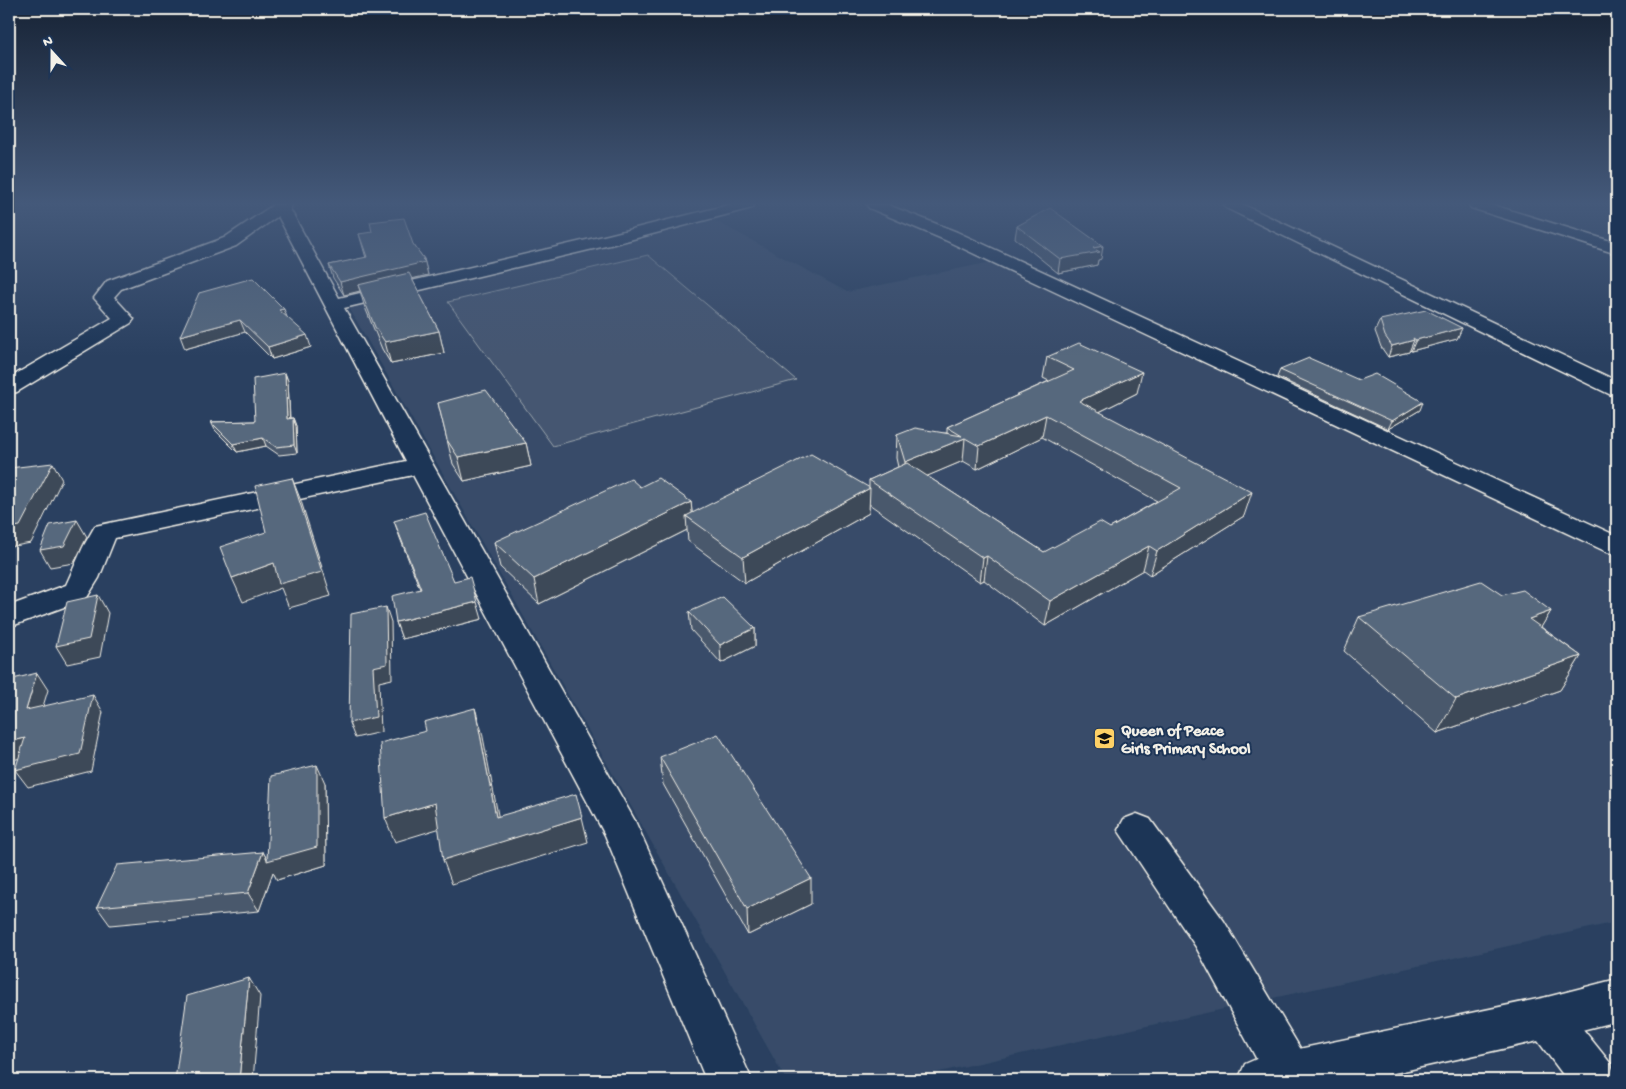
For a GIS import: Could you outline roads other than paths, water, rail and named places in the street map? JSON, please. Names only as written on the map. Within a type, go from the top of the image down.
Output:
[{"type":"street","points":[[9,387],[124,319],[104,298],[114,285],[193,256]]},
{"type":"street","points":[[307,256],[420,466],[622,832],[729,1080]]},
{"type":"street","points":[[333,305],[543,256]]},
{"type":"street","points":[[993,256],[1617,546]]},
{"type":"street","points":[[1338,256],[1617,389]]},
{"type":"street","points":[[9,617],[76,592],[88,571],[100,538],[105,532],[420,466]]},
{"type":"street","points":[[1137,830],[1210,934],[1276,1077],[1547,1018],[1617,1000]]},
{"type":"street","points":[[1547,1018],[1595,1080]]},
{"type":"place","name":"Queen of Peace Girls Primary School","points":[[1105,738]]}]
